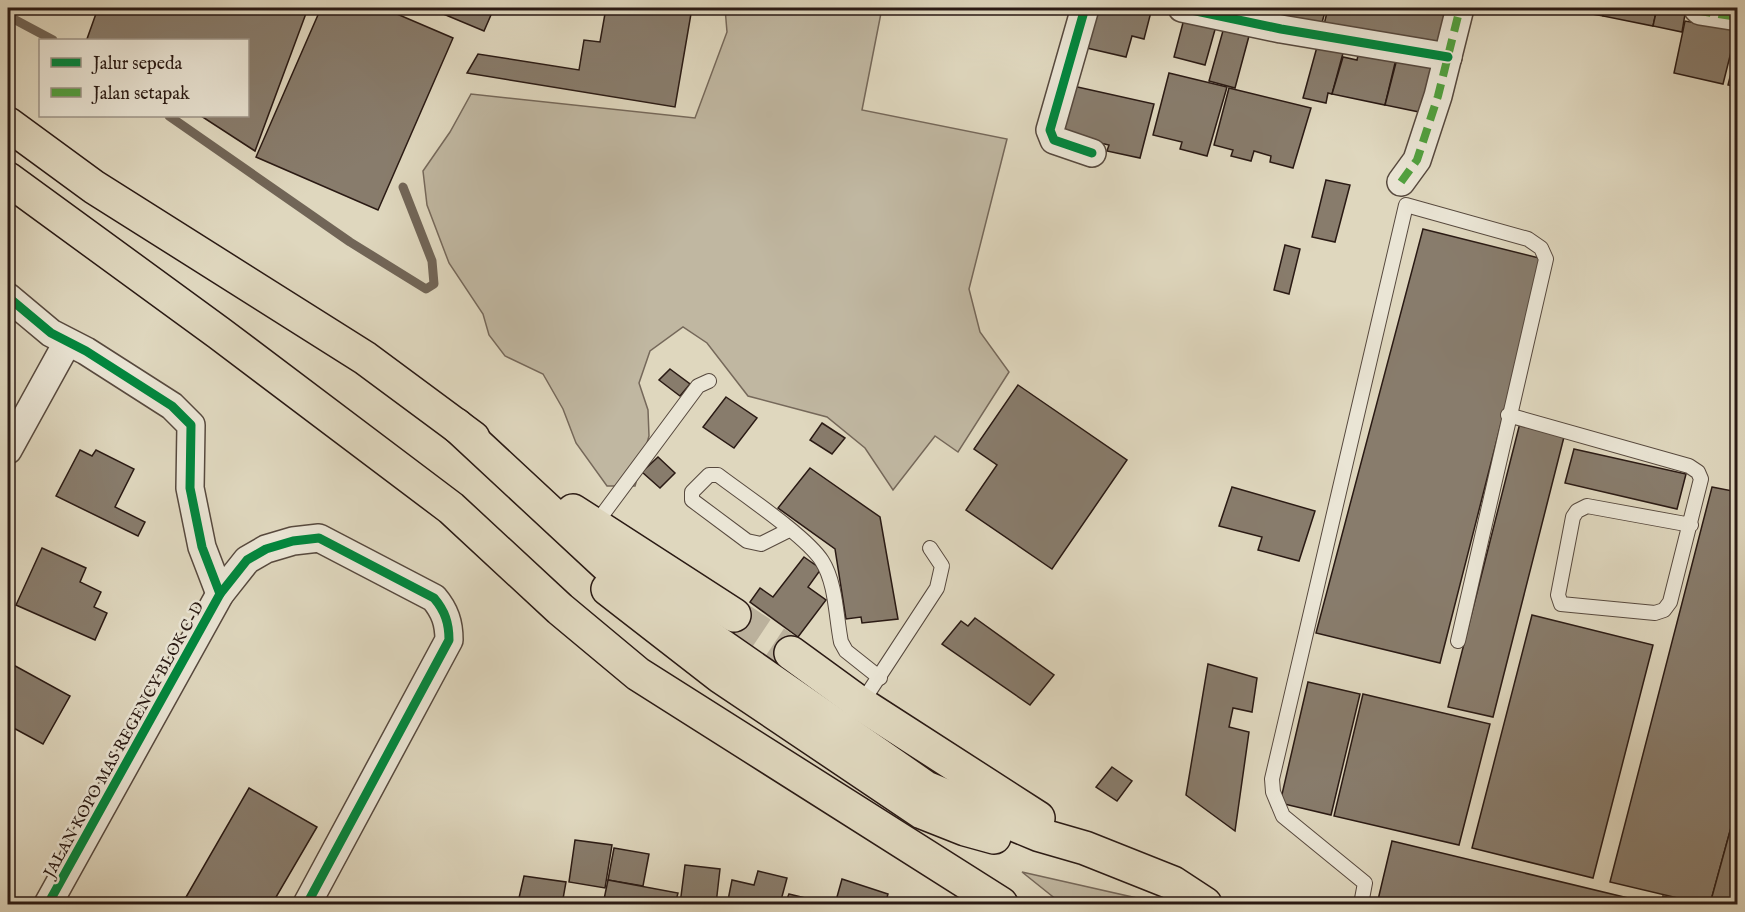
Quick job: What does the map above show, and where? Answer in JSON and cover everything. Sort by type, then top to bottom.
[{"type":"highway","points":[[8,124],[94,187],[365,358],[593,526],[734,615]]},
{"type":"highway","points":[[8,179],[219,333],[451,508],[560,609],[638,674],[1002,904]]},
{"type":"highway","points":[[456,425],[530,515],[595,578],[640,617],[817,743],[922,812],[964,829],[1007,840],[1084,848]]},
{"type":"highway","points":[[791,653],[861,704],[1084,848],[1173,884],[1205,904]]},
{"type":"street","points":[[1085,8],[1050,130],[1054,140],[1092,153]]},
{"type":"street","points":[[1182,8],[1281,29],[1448,57]]},
{"type":"street","points":[[1401,182],[1417,160],[1460,8]]},
{"type":"street","points":[[1697,8],[1737,17]]},
{"type":"street","points":[[8,297],[51,333],[86,351],[172,406],[191,425],[190,488],[202,547],[220,594]]},
{"type":"street","points":[[8,450],[68,343]]},
{"type":"street","name":"JALAN KOPO MAS REGENCY BLOK C-D","points":[[48,904],[220,594],[247,560],[266,549],[293,541],[319,538],[434,598],[443,609],[449,625],[449,640],[307,904]]},
{"type":"lane","points":[[1361,904],[1365,883],[1283,816],[1273,792],[1272,779],[1407,205],[1528,239],[1537,244],[1543,252],[1545,264],[1508,415],[1458,641]]},
{"type":"lane","points":[[593,526],[698,386],[709,381]]},
{"type":"lane","points":[[1508,415],[1695,469],[1701,484],[1691,525],[1670,602],[1664,610],[1656,613],[1568,607],[1558,600],[1573,517],[1577,510],[1587,506],[1691,525]]},
{"type":"lane","points":[[789,530],[761,544],[747,541],[692,500],[692,492],[709,475],[718,475],[789,530],[823,562],[831,584],[841,642],[846,651],[880,678]]},
{"type":"lane","points":[[861,704],[937,588],[942,566],[930,548]]},
{"type":"shaded area","points":[[725,8],[882,8],[862,110],[1007,139],[969,289],[980,332],[1009,372],[958,452],[935,436],[893,490],[865,448],[827,417],[748,396],[707,343],[683,327],[650,351],[639,383],[648,410],[649,436],[635,486],[607,486],[576,443],[563,409],[543,374],[505,356],[489,335],[483,314],[449,263],[427,205],[423,171],[450,132],[471,94],[695,118],[727,32]]},
{"type":"shaded area","points":[[1022,872],[1150,901],[1152,904],[1062,904]]},
{"type":"building","points":[[98,8],[308,8],[255,151],[203,117],[249,117],[249,39],[87,39]]},
{"type":"building","points":[[321,8],[383,8],[453,38],[378,210],[256,157]]},
{"type":"building","points":[[429,8],[494,8],[484,31]]},
{"type":"building","points":[[606,8],[692,8],[675,107],[467,73],[478,54],[579,70],[584,40],[600,42]]},
{"type":"building","points":[[1093,8],[1152,8],[1144,39],[1132,36],[1126,57],[1078,46]]},
{"type":"building","points":[[1255,8],[1326,8],[1320,30],[1253,20]]},
{"type":"building","points":[[1328,8],[1455,8],[1444,54],[1323,29]]},
{"type":"building","points":[[1556,8],[1605,8],[1603,16]]},
{"type":"building","points":[[1605,8],[1657,8],[1653,26],[1603,16]]},
{"type":"building","points":[[1657,8],[1686,8],[1682,32],[1653,26]]},
{"type":"building","points":[[1697,18],[1737,28],[1723,84],[1674,73],[1685,21],[1696,23]]},
{"type":"building","points":[[1184,19],[1216,26],[1205,65],[1174,57]]},
{"type":"building","points":[[1226,20],[1244,25],[1242,35],[1249,36],[1235,88],[1209,81]]},
{"type":"building","points":[[1320,36],[1346,42],[1332,94],[1328,93],[1326,103],[1303,98]]},
{"type":"building","points":[[1738,46],[1738,87],[1728,85]]},
{"type":"building","points":[[1359,51],[1396,59],[1385,105],[1332,94],[1343,57],[1357,60]]},
{"type":"building","points":[[1399,51],[1443,61],[1429,114],[1385,105]]},
{"type":"building","points":[[1169,73],[1227,87],[1207,156],[1180,149],[1182,142],[1153,135]]},
{"type":"building","points":[[1064,84],[1154,104],[1140,158],[1107,151],[1109,145],[1057,133]]},
{"type":"building","points":[[1229,88],[1311,108],[1293,168],[1270,162],[1271,156],[1254,151],[1251,161],[1231,156],[1233,150],[1214,145]]},
{"type":"building","points":[[1326,180],[1350,185],[1335,242],[1312,237]]},
{"type":"building","points":[[1423,229],[1543,259],[1440,663],[1316,633]]},
{"type":"building","points":[[1285,245],[1300,249],[1289,294],[1274,290]]},
{"type":"building","points":[[670,369],[690,384],[680,396],[659,380]]},
{"type":"building","points":[[1018,385],[1127,460],[1052,569],[966,510],[997,465],[974,449]]},
{"type":"building","points":[[726,397],[757,418],[734,448],[703,427]]},
{"type":"building","points":[[822,423],[845,438],[832,454],[810,440]]},
{"type":"building","points":[[1520,423],[1565,433],[1493,717],[1448,707]]},
{"type":"building","points":[[1574,449],[1686,474],[1677,509],[1565,483]]},
{"type":"building","points":[[80,450],[92,456],[96,450],[134,469],[115,507],[145,522],[138,536],[56,496]]},
{"type":"building","points":[[658,457],[675,473],[660,488],[642,472]]},
{"type":"building","points":[[810,468],[880,517],[898,619],[862,623],[861,617],[846,619],[835,549],[778,508]]},
{"type":"building","points":[[1232,487],[1315,511],[1299,561],[1258,550],[1262,537],[1219,526]]},
{"type":"building","points":[[1712,487],[1738,492],[1738,802],[1710,904],[1703,904],[1610,882]]},
{"type":"building","points":[[42,548],[86,568],[80,582],[101,592],[94,607],[107,613],[95,640],[16,605]]},
{"type":"building","points":[[804,557],[821,569],[808,587],[826,600],[798,637],[750,602],[760,588],[773,597]]},
{"type":"building","points":[[1532,615],[1653,645],[1593,878],[1472,848]]},
{"type":"building","points":[[975,618],[1054,675],[1030,705],[942,644],[961,621],[968,626]]},
{"type":"building","points":[[8,662],[70,696],[43,744],[8,725]]},
{"type":"building","points":[[1208,664],[1257,678],[1252,712],[1233,708],[1229,727],[1249,732],[1235,831],[1186,795]]},
{"type":"building","points":[[1308,682],[1360,694],[1331,815],[1280,803]]},
{"type":"building","points":[[1363,694],[1490,724],[1459,845],[1334,816]]},
{"type":"building","points":[[1112,767],[1132,781],[1117,801],[1096,787]]},
{"type":"building","points":[[249,788],[317,827],[272,904],[182,904]]},
{"type":"building","points":[[1738,802],[1738,904],[1710,904]]},
{"type":"building","points":[[575,840],[612,845],[605,888],[569,882]]},
{"type":"building","points":[[1392,841],[1653,904],[1377,904]]},
{"type":"building","points":[[614,848],[649,854],[643,886],[608,880]]},
{"type":"building","points":[[685,865],[720,869],[716,904],[680,904]]},
{"type":"building","points":[[758,871],[787,878],[780,904],[747,904],[728,900],[732,880],[754,885]]},
{"type":"building","points":[[524,876],[566,882],[563,899],[560,898],[559,904],[555,904],[519,898]]},
{"type":"building","points":[[842,879],[888,894],[885,904],[835,904]]},
{"type":"building","points":[[608,880],[678,893],[675,904],[603,904]]},
{"type":"building","points":[[789,894],[830,904],[785,904]]},
{"type":"building","points":[[1663,896],[1697,904],[1661,904]]},
{"type":"building","points":[[562,900],[592,904],[561,904]]},
{"type":"waterway","points":[[8,16],[51,39]]},
{"type":"waterway","points":[[170,117],[350,242],[426,289],[434,284],[432,261],[403,187]]},
{"type":"tunnel","points":[[734,615],[791,653]]},
{"type":"marked path","points":[[1401,182],[1417,160],[1438,96],[1460,8]]},
{"type":"marked path","points":[[1697,8],[1700,11],[1738,17]]},
{"type":"cycle path","points":[[1085,8],[1050,130],[1054,140],[1092,153]]},
{"type":"cycle path","points":[[1182,8],[1281,29],[1448,57]]},
{"type":"cycle path","points":[[8,297],[51,333],[86,351],[172,406],[191,425],[190,488],[202,547],[220,594]]},
{"type":"cycle path","points":[[48,904],[220,594],[247,560],[266,549],[293,541],[319,538],[434,598],[446,618],[449,640],[307,904]]}]
